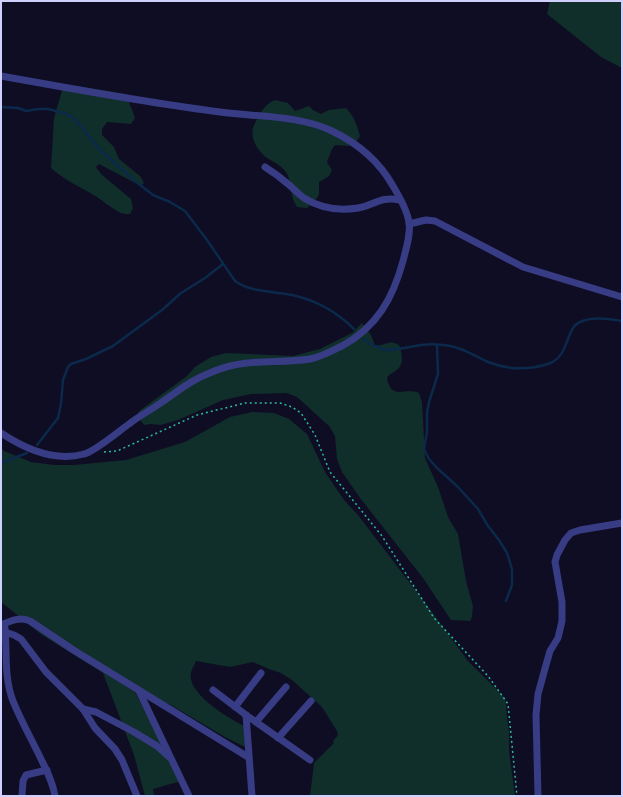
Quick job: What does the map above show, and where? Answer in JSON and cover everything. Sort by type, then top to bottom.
[{"type":"street","points":[[1,76],[222,113],[275,117],[313,124],[331,130],[372,157],[384,172],[393,187],[407,215],[409,224],[406,249],[398,276],[393,291],[383,309],[370,326],[348,342],[327,354],[310,359],[240,363],[195,379],[164,402],[132,421],[87,454],[54,456],[23,446],[1,433]]},
{"type":"street","points":[[265,167],[284,180],[303,197],[319,205],[345,209],[365,206],[386,198],[400,200]]},
{"type":"street","points":[[409,224],[426,220],[435,221],[523,267],[622,297]]},
{"type":"street","points":[[538,796],[536,715],[538,694],[550,651],[558,638],[562,621],[562,602],[555,562],[557,555],[565,540],[571,533],[580,530],[622,524]]},
{"type":"street","points":[[55,796],[47,770],[13,700],[8,680],[6,661],[6,632],[3,624],[21,618],[26,618],[75,651],[248,757]]},
{"type":"street","points":[[6,632],[21,639],[46,672],[83,709],[95,728],[115,749],[122,760],[137,796]]},
{"type":"street","points":[[235,707],[261,673]]},
{"type":"street","points":[[256,722],[286,687]]},
{"type":"street","points":[[139,690],[189,796]]},
{"type":"street","points":[[213,690],[246,716],[310,760]]},
{"type":"street","points":[[278,738],[311,701]]},
{"type":"street","points":[[83,709],[96,712],[134,732],[158,746],[173,760]]},
{"type":"street","points":[[246,716],[252,796]]},
{"type":"street","points":[[22,796],[23,781],[26,775],[47,770]]},
{"type":"path","points":[[102,452],[117,451],[197,415],[245,403],[280,403],[292,407],[301,413],[315,435],[330,472],[382,536],[434,618],[488,676],[508,704],[517,796]]},
{"type":"green space","points":[[550,1],[622,1],[622,68],[601,57],[547,14]]},
{"type":"green space","points":[[64,84],[126,94],[135,118],[131,124],[107,122],[102,129],[102,135],[114,147],[119,159],[140,176],[144,183],[141,186],[99,164],[96,167],[101,174],[131,199],[133,208],[130,214],[117,211],[51,168],[54,118]]},
{"type":"green space","points":[[275,100],[288,103],[295,111],[309,106],[321,114],[329,110],[346,108],[353,117],[359,132],[360,136],[355,144],[348,146],[335,145],[332,149],[327,162],[332,170],[329,176],[319,182],[319,194],[307,208],[297,207],[294,202],[286,172],[265,156],[254,142],[252,133],[258,117],[265,107]]},
{"type":"green space","points":[[362,323],[371,335],[375,345],[393,343],[400,346],[402,360],[400,367],[387,378],[392,389],[399,392],[409,391],[419,393],[422,402],[425,458],[438,487],[448,517],[458,534],[466,581],[473,606],[470,621],[451,620],[423,578],[360,498],[342,472],[337,459],[335,436],[329,426],[297,397],[286,393],[251,394],[223,400],[178,420],[161,425],[144,425],[138,414],[139,411],[187,376],[195,367],[211,357],[226,353],[293,356],[320,349],[352,333]]},
{"type":"green space","points":[[252,412],[274,413],[289,419],[307,434],[325,472],[344,500],[358,515],[468,661],[505,698],[509,731],[509,751],[515,796],[310,796],[314,763],[334,743],[333,741],[338,735],[322,707],[292,680],[281,673],[253,662],[230,667],[196,661],[191,672],[191,680],[195,689],[220,712],[246,727],[245,747],[169,704],[134,690],[181,781],[153,789],[154,796],[145,796],[134,755],[103,673],[42,635],[1,602],[1,447],[4,451],[31,462],[55,465],[74,465],[126,460],[185,442],[230,417]]},
{"type":"waterway","points":[[1,107],[18,108],[26,111],[48,109],[67,114],[72,117],[100,150],[135,181],[153,195],[170,202],[185,211],[235,281],[255,290],[292,295],[317,303],[333,312],[354,329]]},
{"type":"waterway","points":[[37,445],[58,418],[63,380],[68,367],[71,364],[86,359],[113,346],[162,310],[181,293],[205,278],[223,264]]},
{"type":"waterway","points":[[364,339],[377,347],[388,350],[418,345],[436,344],[449,346],[460,349],[496,365],[510,368],[526,368],[548,364],[555,360],[564,349],[575,325],[580,322],[590,319],[622,321]]},
{"type":"waterway","points":[[437,345],[438,374],[429,402],[424,449],[429,459],[437,468],[457,486],[478,509],[507,553],[512,569],[512,585],[506,601]]},
{"type":"waterway","points":[[1,463],[27,453]]}]
